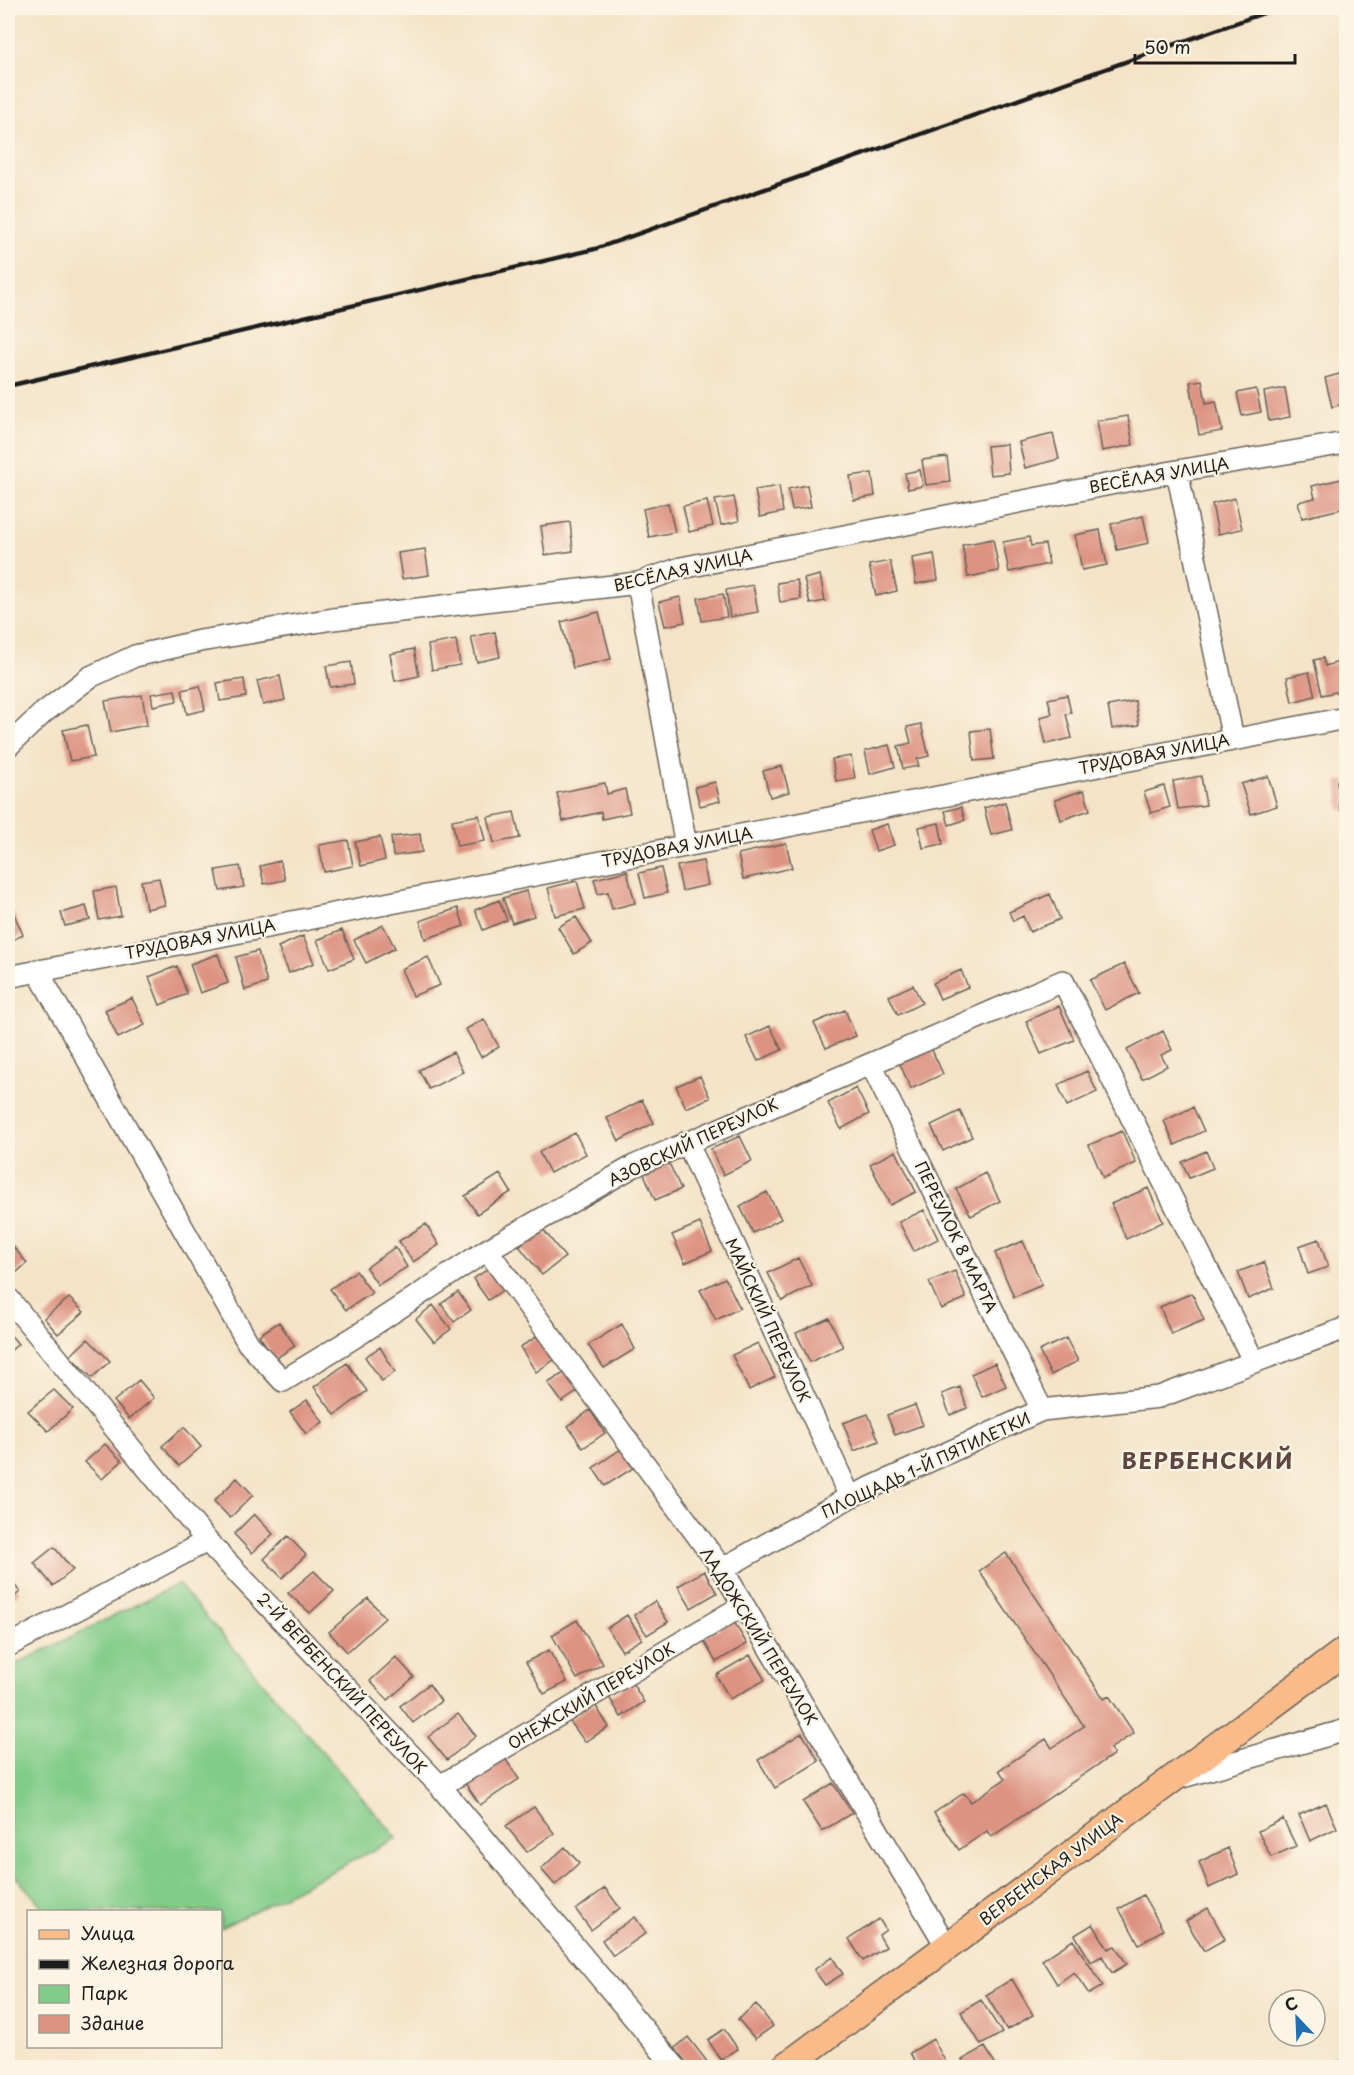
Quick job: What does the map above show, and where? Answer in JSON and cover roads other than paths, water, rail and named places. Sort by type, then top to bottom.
[{"type":"main road","points":[[1170,1781],[1347,1650]]},
{"type":"main road","name":"ВЕРБЕНСКАЯ УЛИЦА","points":[[784,2067],[1170,1781]]},
{"type":"street","name":"ВЕСЁЛАЯ УЛИЦА","points":[[8,746],[43,713],[90,677],[135,656],[200,641],[333,619],[638,583],[692,566],[1177,471],[1347,443]]},
{"type":"street","points":[[1177,471],[1233,739]]},
{"type":"street","points":[[638,583],[686,846]]},
{"type":"street","name":"ТРУДОВАЯ УЛИЦА","points":[[8,977],[1347,718]]},
{"type":"street","name":"АЗОВСКИЙ ПЕРЕУЛОК","points":[[37,970],[248,1343],[283,1381],[358,1335],[487,1250],[634,1166],[1063,981],[1254,1362]]},
{"type":"street","name":"ПЕРЕУЛОК 8 МАРТА","points":[[871,1064],[1042,1410]]},
{"type":"street","name":"МАЙСКИЙ ПЕРЕУЛОК","points":[[687,1142],[850,1497]]},
{"type":"street","name":"ЛАДОЖСКИЙ ПЕРЕУЛОК","points":[[487,1250],[722,1569],[947,1947]]},
{"type":"street","name":"2-Й ВЕРБЕНСКИЙ ПЕРЕУЛОК","points":[[8,1298],[207,1541],[440,1786],[676,2067]]},
{"type":"street","name":"ПЛОЩАДЬ 1-Й ПЯТИЛЕТКИ","points":[[722,1569],[850,1497],[1042,1410],[1159,1397],[1347,1328]]},
{"type":"street","points":[[8,1646],[207,1541]]},
{"type":"street","name":"ОНЕЖСКИЙ ПЕРЕУЛОК","points":[[440,1786],[742,1606]]},
{"type":"street","name":"ВЕРБЕНСКАЯ УЛИЦА","points":[[1170,1781],[1347,1730]]},
{"type":"railway","points":[[8,386],[595,249],[1278,8]]},
{"type":"district","name":"ВЕРБЕНСКИЙ","points":[[1208,1461]]}]
